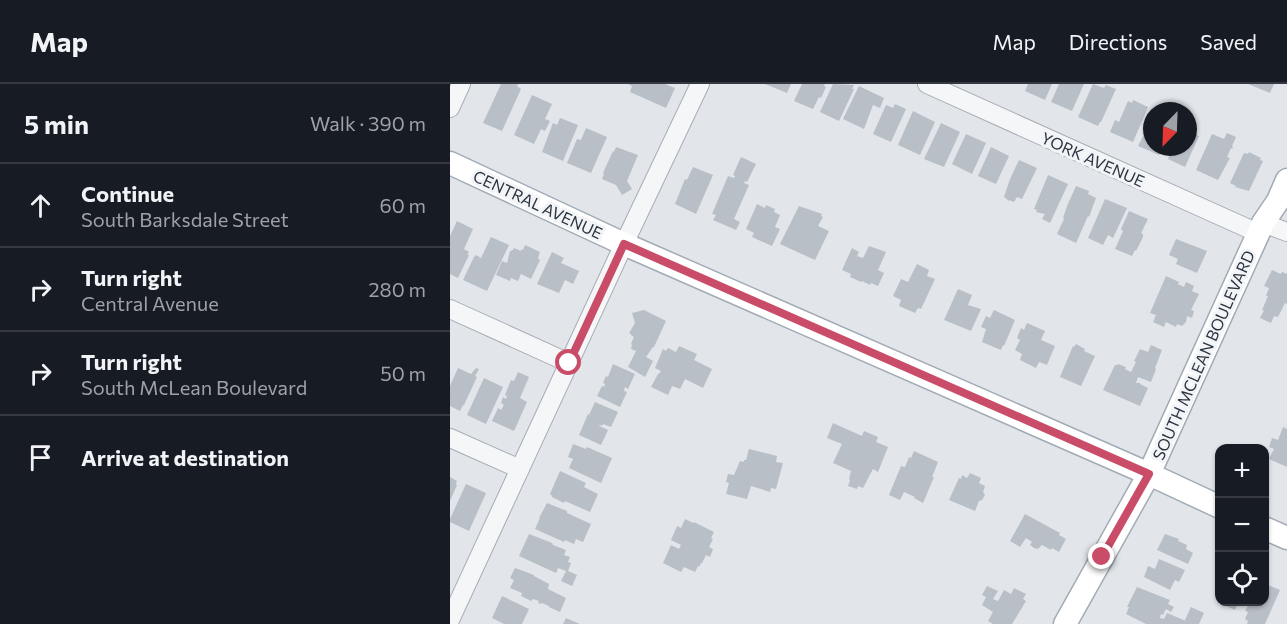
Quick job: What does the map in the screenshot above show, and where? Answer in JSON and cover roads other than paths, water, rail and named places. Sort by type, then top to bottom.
[{"type":"main road","name":"CENTRAL AVENUE","points":[[450,163],[624,244],[1215,505]]},
{"type":"main road","name":"SOUTH MCLEAN BOULEVARD","points":[[1065,624],[1149,474],[1260,228],[1282,202],[1287,180]]},
{"type":"main road","points":[[1269,530],[1287,538]]},
{"type":"street","points":[[450,108],[461,84]]},
{"type":"street","points":[[450,621],[700,84]]},
{"type":"street","name":"YORK AVENUE","points":[[927,84],[1260,228],[1287,232]]},
{"type":"street","points":[[450,309],[569,363]]},
{"type":"street","points":[[450,438],[520,469]]}]
